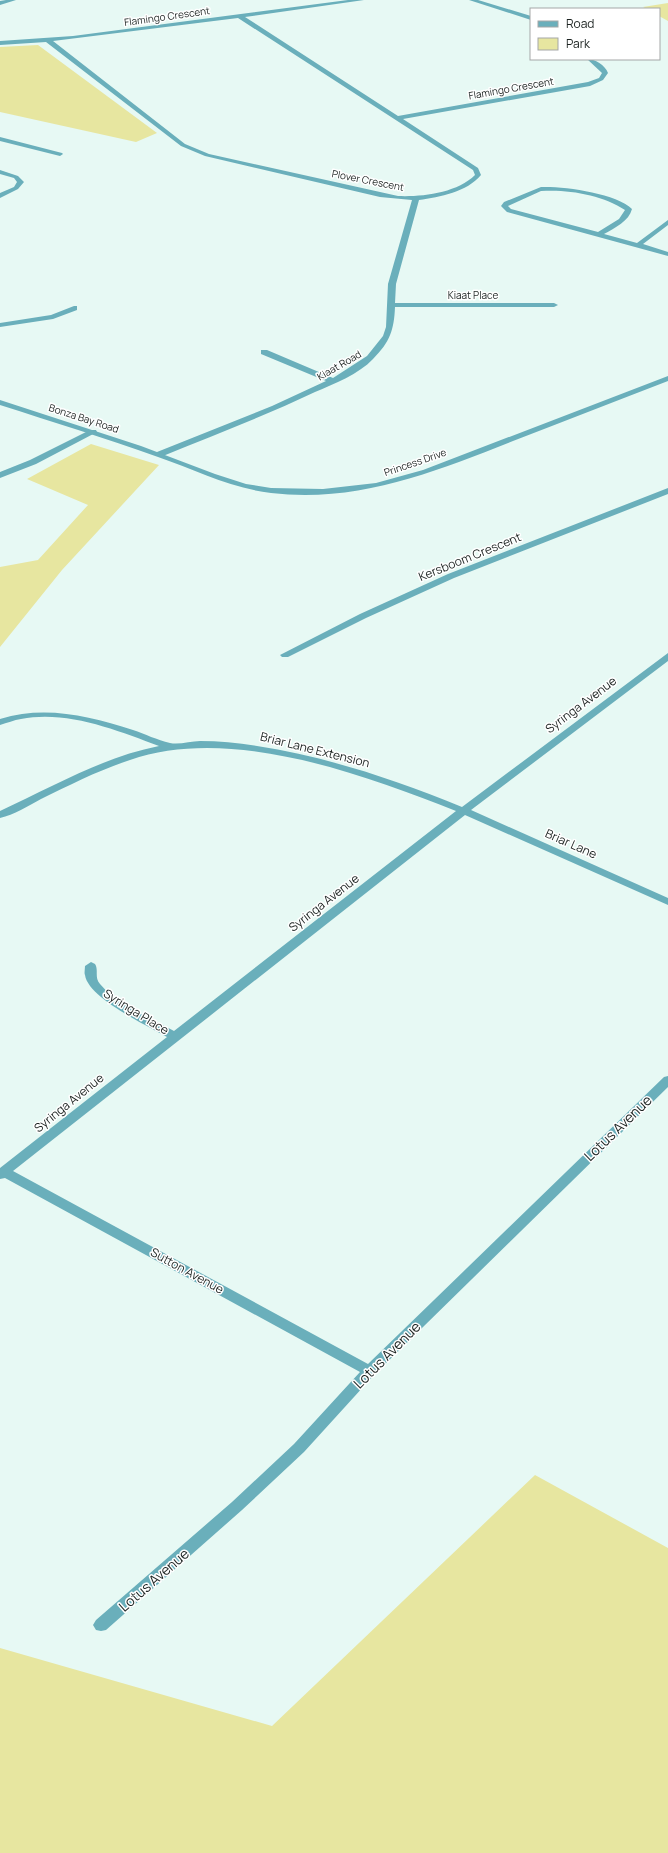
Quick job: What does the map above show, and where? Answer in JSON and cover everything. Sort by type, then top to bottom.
[{"type":"street","points":[[0,3],[13,0]]},
{"type":"street","name":"Flamingo Crescent","points":[[0,43],[50,41],[360,0]]},
{"type":"street","points":[[472,0],[530,18]]},
{"type":"street","name":"Plover Crescent","points":[[50,41],[164,131],[193,150],[226,160],[371,192],[416,198],[469,183],[478,175],[476,169],[239,16]]},
{"type":"street","name":"Flamingo Crescent","points":[[397,118],[590,84],[601,79],[605,73],[604,70],[591,60]]},
{"type":"street","points":[[0,140],[60,154]]},
{"type":"street","points":[[0,172],[16,177],[21,182],[16,188],[0,196]]},
{"type":"street","points":[[598,235],[628,214],[629,209],[615,202],[557,189],[540,190],[506,203],[504,206],[508,211],[668,254]]},
{"type":"street","name":"Kiaat Road","points":[[160,454],[274,408],[333,381],[359,366],[381,346],[390,327],[392,284],[416,198]]},
{"type":"street","points":[[638,246],[668,222]]},
{"type":"street","name":"Kiaat Place","points":[[392,305],[554,305]]},
{"type":"street","points":[[0,324],[53,317],[74,308]]},
{"type":"street","points":[[264,352],[333,381]]},
{"type":"street","name":"Princess Drive","points":[[160,454],[221,479],[250,487],[296,492],[331,492],[367,488],[392,483],[426,472],[668,378]]},
{"type":"street","name":"Bonza Bay Road","points":[[0,402],[160,454]]},
{"type":"street","points":[[0,475],[33,462],[93,432]]},
{"type":"street","name":"Kersboom Crescent","points":[[285,656],[363,616],[451,576],[668,492]]},
{"type":"street","name":"Syringa Avenue","points":[[3,1174],[175,1036],[463,811],[668,656]]},
{"type":"street","points":[[0,722],[22,715],[51,715],[100,724],[170,746]]},
{"type":"street","name":"Briar Lane Extension","points":[[0,815],[99,769],[141,753],[170,746],[194,744],[252,748],[313,760],[384,781],[463,811]]},
{"type":"street","name":"Briar Lane","points":[[463,811],[668,902]]},
{"type":"street","name":"Syringa Place","points":[[91,966],[90,978],[110,999],[175,1036]]},
{"type":"street","name":"Lotus Avenue","points":[[101,1625],[237,1506],[299,1448],[369,1371],[668,1080]]},
{"type":"street","name":"Sutton Avenue","points":[[3,1174],[369,1371]]},
{"type":"green space","points":[[668,3],[668,21],[660,17],[660,8],[643,7]]},
{"type":"green space","points":[[38,45],[157,133],[136,142],[0,112],[0,47]]},
{"type":"green space","points":[[91,444],[159,465],[62,570],[0,647],[0,567],[38,560],[88,505],[27,479]]},
{"type":"green space","points":[[535,1475],[668,1548],[668,1853],[0,1853],[0,1648],[272,1726]]}]
